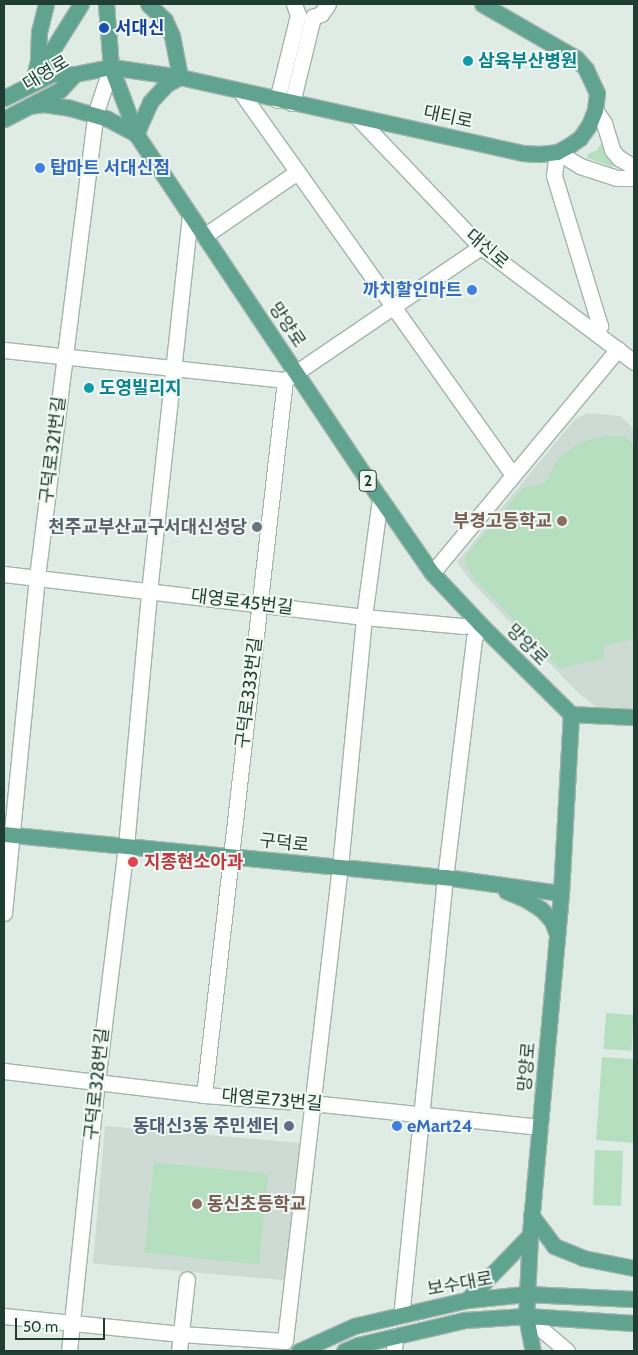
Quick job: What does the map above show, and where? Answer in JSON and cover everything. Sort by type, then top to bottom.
[{"type":"main road","points":[[32,84],[38,61],[39,32],[46,4]]},
{"type":"main road","points":[[32,84],[81,4]]},
{"type":"main road","name":"2","points":[[106,4],[111,67]]},
{"type":"main road","points":[[108,20],[115,4]]},
{"type":"main road","points":[[29,106],[55,105],[95,115],[136,134],[150,102],[167,84],[180,77],[172,36],[165,20],[148,4]]},
{"type":"main road","name":"대티로","points":[[111,67],[180,77],[522,153],[556,152],[580,138],[589,125],[595,110],[597,92],[586,69],[576,58],[482,4]]},
{"type":"main road","name":"대영로","points":[[4,119],[60,90],[75,74],[111,67]]},
{"type":"main road","name":"망양로","points":[[111,67],[136,134],[204,236],[291,377],[380,498],[432,573],[480,624],[571,714],[561,893],[531,1215],[526,1294],[526,1316],[533,1351]]},
{"type":"main road","points":[[5,96],[52,74],[75,74]]},
{"type":"main road","points":[[571,714],[634,717]]},
{"type":"main road","name":"구덕로","points":[[8,835],[445,877],[561,893]]},
{"type":"main road","points":[[484,882],[533,904],[548,916],[557,934]]},
{"type":"main road","points":[[531,1215],[554,1246],[583,1258],[634,1268]]},
{"type":"main road","points":[[466,1300],[530,1235]]},
{"type":"main road","name":"보수대로","points":[[298,1351],[354,1326],[466,1300],[526,1294],[634,1299]]},
{"type":"main road","name":"보수대로","points":[[344,1351],[358,1345],[394,1344],[465,1320],[526,1316],[634,1323]]},
{"type":"street","points":[[277,100],[298,15],[294,4]]},
{"type":"street","points":[[292,103],[312,17],[321,14],[328,4]]},
{"type":"street","name":"구덕로321번길","points":[[4,913],[8,835],[95,115],[111,67]]},
{"type":"street","points":[[240,91],[513,475]]},
{"type":"street","points":[[595,110],[604,122],[612,150],[619,158],[634,168]]},
{"type":"street","name":"대신로","points":[[357,117],[481,247],[634,362]]},
{"type":"street","points":[[597,333],[600,326],[554,176],[556,152],[580,166],[617,178],[634,178]]},
{"type":"street","points":[[204,236],[298,172]]},
{"type":"street","name":"구덕로328번길","points":[[70,1351],[97,1082],[126,846],[149,592],[190,215]]},
{"type":"street","points":[[4,350],[174,368],[291,377],[481,247]]},
{"type":"street","points":[[432,573],[618,349]]},
{"type":"street","name":"구덕로333번길","points":[[204,1095],[260,604],[291,377]]},
{"type":"street","points":[[4,1316],[288,1346],[312,1103],[340,867],[364,617],[380,498]]},
{"type":"street","name":"대영로45번길","points":[[4,574],[364,617],[462,626],[480,624]]},
{"type":"street","points":[[401,1315],[445,877],[474,639],[480,624]]},
{"type":"street","name":"대영로73번길","points":[[4,1071],[204,1095],[312,1103],[540,1127]]},
{"type":"street","points":[[179,1351],[187,1279]]},
{"type":"street","points":[[526,1316],[567,1351]]},
{"type":"shaded area","name":"부경고등학교","points":[[588,413],[620,416],[634,429],[634,709],[596,707],[575,690],[469,579],[457,562],[575,419]]},
{"type":"shaded area","name":"동신초등학교","points":[[105,1126],[306,1144],[294,1281],[93,1263]]},
{"type":"green space","points":[[604,139],[616,162],[613,167],[587,158],[588,154],[597,150]]},
{"type":"green space","name":"부경고등학교","points":[[605,436],[625,436],[634,445],[634,639],[603,646],[604,659],[559,668],[472,576],[464,558],[523,488],[545,483],[559,457],[581,442]]},
{"type":"green space","points":[[606,1013],[634,1015],[631,1051],[603,1049]]},
{"type":"green space","points":[[602,1057],[634,1059],[634,1143],[596,1140]]},
{"type":"green space","points":[[595,1150],[623,1151],[621,1206],[593,1205]]},
{"type":"green space","points":[[154,1162],[268,1174],[259,1265],[144,1253]]},
{"type":"place","name":"서대신","points":[[104,28]]},
{"type":"place","name":"삼육부산병원","points":[[468,61]]},
{"type":"place","name":"탑마트 서대신점","points":[[40,168]]},
{"type":"place","name":"까치할인마트","points":[[472,290]]},
{"type":"place","name":"도영빌리지","points":[[89,388]]},
{"type":"place","name":"부경고등학교","points":[[562,521]]},
{"type":"place","name":"천주교부산교구서대신성당","points":[[257,527]]},
{"type":"place","name":"지종현소아과","points":[[133,862]]},
{"type":"place","name":"동대신3동 주민센터","points":[[289,1126]]},
{"type":"place","name":"eMart24","points":[[397,1126]]},
{"type":"place","name":"동신초등학교","points":[[197,1204]]}]
